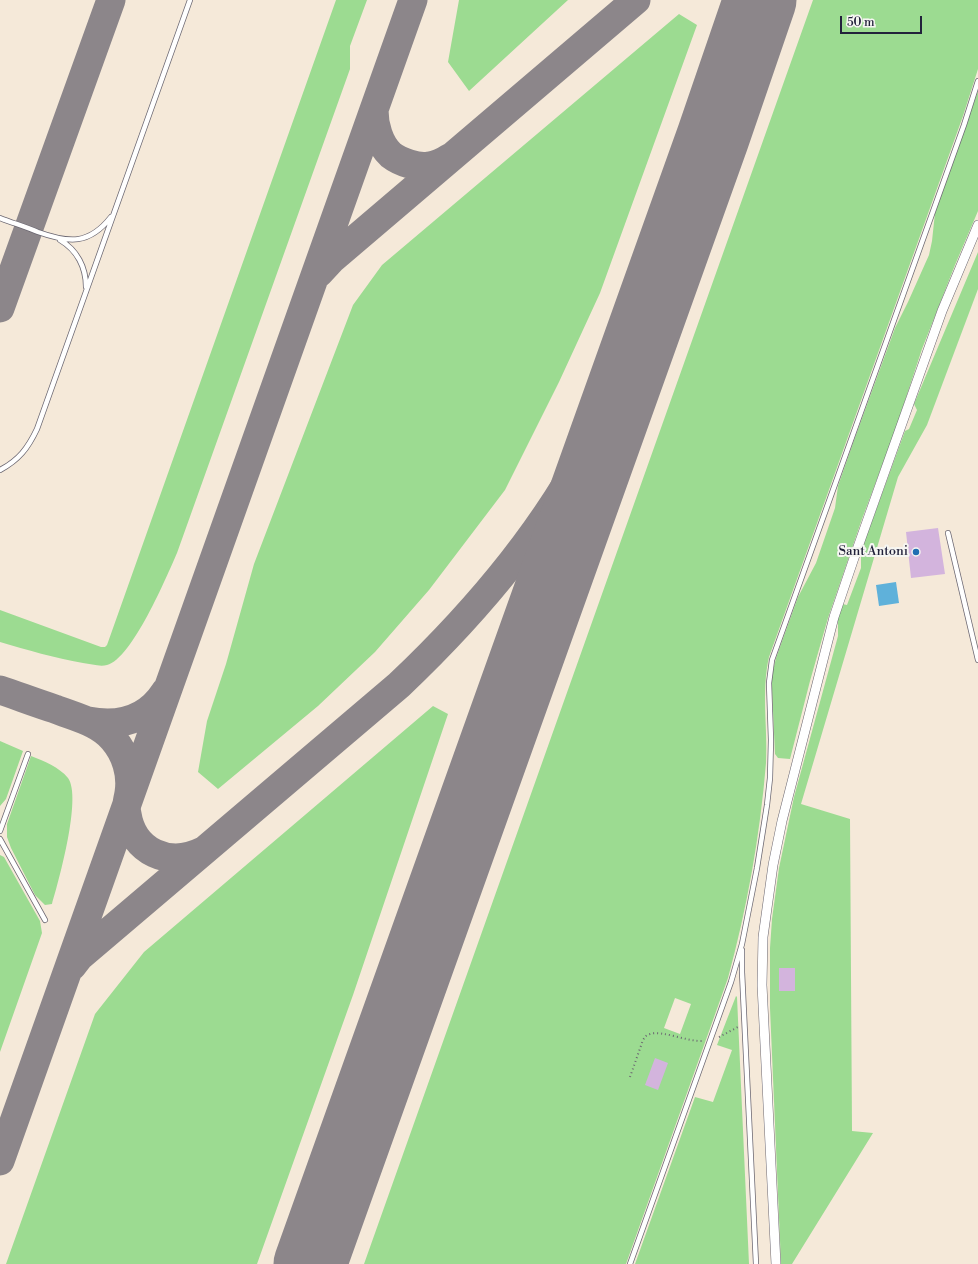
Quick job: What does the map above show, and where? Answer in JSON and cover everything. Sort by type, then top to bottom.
[{"type":"street","points":[[776,1264],[762,985],[763,937],[773,865],[782,821],[834,617],[942,311],[978,225]]},
{"type":"lane","points":[[0,470],[23,454],[37,429],[190,0]]},
{"type":"lane","points":[[630,1264],[710,1040],[742,944],[757,868],[770,778],[771,740],[768,682],[772,660],[964,125],[978,81]]},
{"type":"lane","points":[[0,218],[57,238],[70,240],[89,236],[103,227],[114,213]]},
{"type":"lane","points":[[57,238],[69,246],[80,260],[86,280],[86,292]]},
{"type":"lane","points":[[948,533],[978,660]]},
{"type":"lane","points":[[0,830],[28,754]]},
{"type":"lane","points":[[0,839],[45,920]]},
{"type":"lane","points":[[742,944],[744,1024],[756,1264]]},
{"type":"path","points":[[630,1077],[643,1040],[651,1033],[695,1041],[710,1040],[744,1024]]},
{"type":"green space","points":[[336,0],[367,0],[350,46],[350,69],[177,553],[148,615],[127,648],[117,659],[104,666],[62,659],[0,642],[0,610],[101,647],[105,647],[107,645]]},
{"type":"green space","points":[[459,0],[568,0],[469,91],[448,62]]},
{"type":"green space","points":[[813,0],[978,0],[978,69],[963,116],[769,657],[765,683],[766,763],[752,872],[741,925],[728,978],[626,1264],[364,1264]],"holes":[[[675,998],[691,1004],[680,1034],[664,1028]]]},
{"type":"green space","points":[[679,14],[697,25],[600,293],[559,382],[505,490],[429,590],[375,652],[318,706],[218,789],[198,772],[207,721],[226,664],[254,564],[353,305],[382,265]]},
{"type":"green space","points":[[978,91],[978,211],[922,349],[895,431],[862,519],[828,618],[790,759],[778,758],[775,754],[772,689],[772,675],[776,658],[798,597],[816,563],[835,508],[838,486],[895,328],[929,255],[935,213]]},
{"type":"green space","points":[[978,252],[978,289],[927,425],[898,477],[801,804],[850,819],[852,1131],[873,1133],[792,1264],[781,1264],[770,1008],[770,948],[772,919],[779,868],[794,797],[838,636],[838,619],[842,604],[847,605],[861,568],[861,551],[905,431],[909,429],[917,410],[914,404]]},
{"type":"green space","points":[[433,706],[448,714],[353,995],[257,1264],[6,1264],[95,1014],[144,952]]},
{"type":"green space","points":[[0,741],[23,751],[6,799],[0,806]]},
{"type":"green space","points":[[31,756],[46,762],[64,774],[68,778],[72,788],[71,820],[64,859],[52,904],[45,905],[35,895],[7,837],[7,824]]},
{"type":"green space","points":[[0,855],[4,857],[40,921],[42,933],[0,1052]]},
{"type":"green space","points":[[736,996],[749,1264],[635,1264],[695,1097],[713,1102],[732,1050],[717,1045]]},
{"type":"water","points":[[896,582],[899,603],[879,606],[876,585]]},
{"type":"building","name":"Sant Antoni","points":[[938,528],[945,574],[911,578],[906,532]]},
{"type":"building","points":[[779,968],[795,968],[795,991],[779,991]]},
{"type":"building","points":[[655,1058],[668,1063],[658,1090],[645,1085]]},
{"type":"taxiway","points":[[0,308],[111,0]]},
{"type":"taxiway","points":[[0,1161],[413,0]]},
{"type":"taxiway","points":[[319,273],[332,259],[636,0]]},
{"type":"taxiway","points":[[713,137],[748,0]]},
{"type":"taxiway","points":[[374,110],[376,128],[380,140],[387,151],[395,158],[409,164],[420,166],[432,166],[449,158]]},
{"type":"taxiway","points":[[72,966],[79,957],[399,685],[455,629],[481,600],[531,538],[574,472],[609,406],[650,308],[699,177]]},
{"type":"taxiway","points":[[0,690],[55,709],[101,728],[118,745],[127,764],[130,786],[126,809],[131,827],[137,838],[145,847],[154,853],[166,857],[178,858],[190,856],[203,851]]},
{"type":"taxiway","points":[[88,721],[111,723],[131,719],[150,709],[158,702],[165,692]]},
{"type":"runway","points":[[310,1264],[713,137],[760,0]]},
{"type":"place","name":"Sant Antoni","points":[[916,552]]}]
